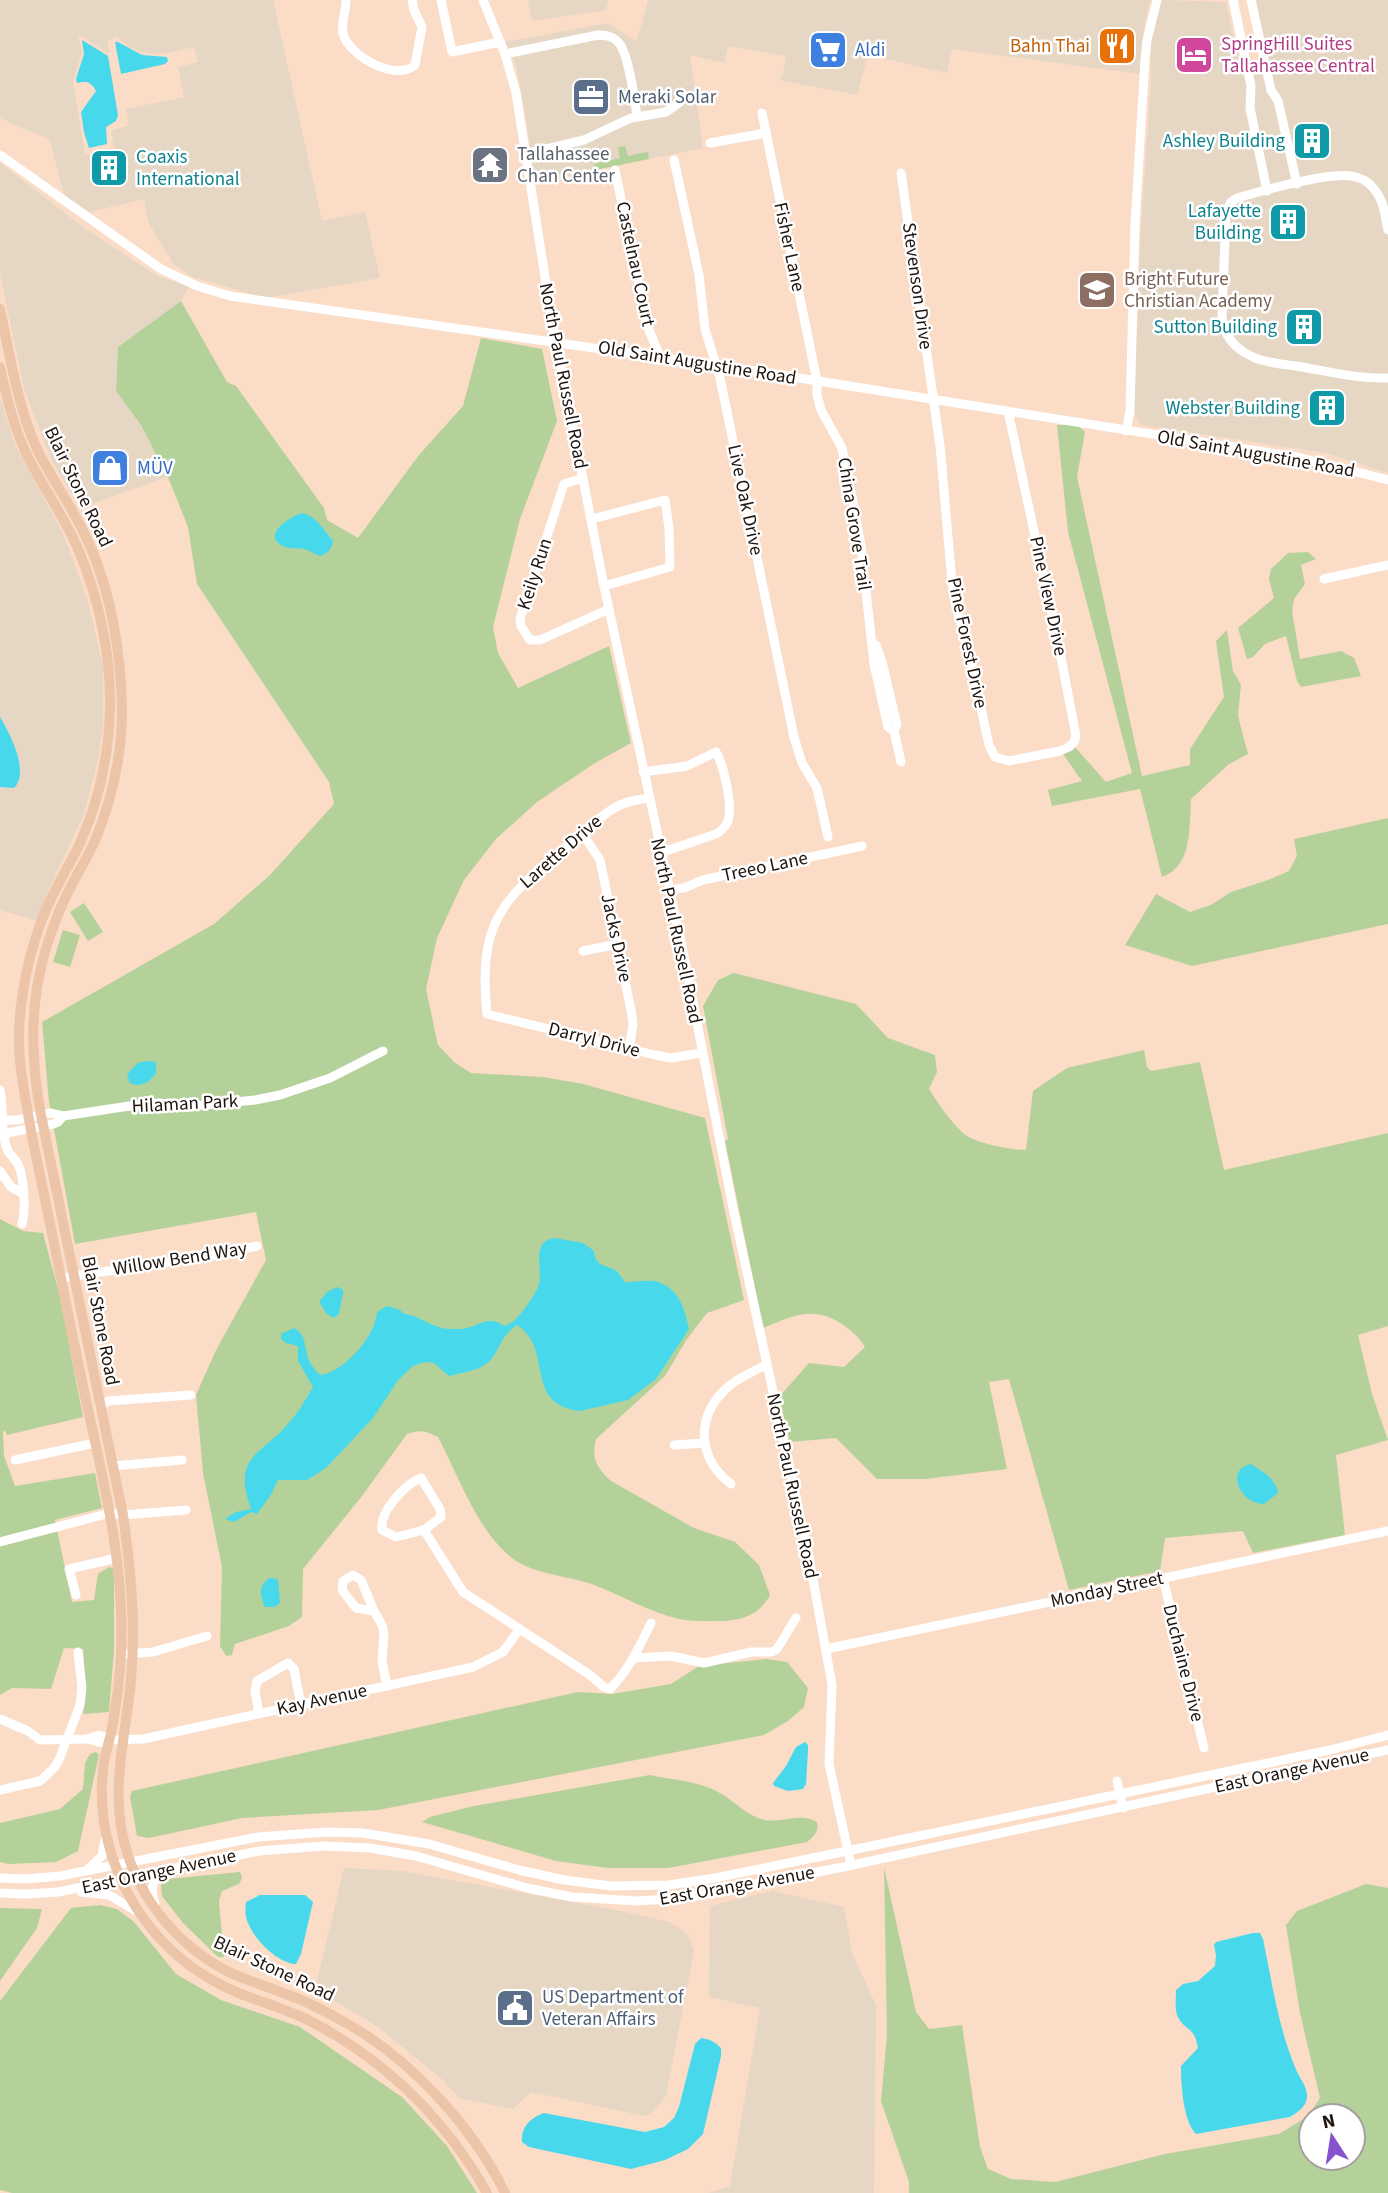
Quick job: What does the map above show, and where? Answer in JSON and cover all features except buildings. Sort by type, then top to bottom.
[{"type":"main road","name":"Blair Stone Road","points":[[0,309],[2,331],[31,450],[84,533],[112,620],[121,683],[122,719],[112,789],[95,841],[57,916],[48,942],[36,989],[32,1038],[34,1077],[95,1443],[117,1558],[121,1653],[116,1702],[102,1777],[105,1827],[121,1880],[141,1915],[171,1950],[207,1977],[229,1989],[307,2020],[372,2060],[408,2090],[440,2123],[487,2193]]},
{"type":"main road","name":"Blair Stone Road","points":[[0,367],[9,405],[69,529],[89,580],[102,631],[109,684],[109,728],[100,785],[81,842],[45,912],[27,972],[19,1032],[30,1123],[97,1394],[104,1404],[131,1577],[133,1654],[118,1770],[121,1830],[136,1877],[158,1912],[180,1937],[197,1952],[237,1976],[314,2006],[350,2026],[409,2069],[443,2103],[472,2140],[505,2193]]},
{"type":"main road","points":[[89,580],[100,576]]},
{"type":"main road","points":[[109,684],[121,683]]},
{"type":"main road","points":[[100,785],[112,789]]},
{"type":"main road","points":[[45,912],[57,916]]},
{"type":"main road","points":[[372,2060],[381,2047]]},
{"type":"street","points":[[346,0],[343,34],[348,47],[371,63],[399,70],[415,65],[422,27],[412,0]]},
{"type":"street","points":[[441,0],[452,52],[500,42]]},
{"type":"street","name":"North Paul Russell Road","points":[[483,0],[505,54],[516,93],[556,343],[604,586],[684,956],[701,1053],[827,1649],[832,1685],[829,1764],[850,1865]]},
{"type":"street","points":[[1126,431],[1130,411],[1135,237],[1145,61],[1157,0]]},
{"type":"street","points":[[1233,0],[1251,86],[1250,108],[1266,191]]},
{"type":"street","points":[[1251,0],[1271,90],[1278,101],[1297,184]]},
{"type":"street","points":[[505,54],[598,35],[610,36],[619,43],[624,54],[637,116]]},
{"type":"street","points":[[525,154],[584,140],[637,116],[666,112],[680,102]]},
{"type":"street","name":"Fisher Lane","points":[[762,113],[817,381]]},
{"type":"street","points":[[710,143],[766,133]]},
{"type":"street","name":"Old Saint Augustine Road","points":[[0,155],[161,269],[211,291],[254,300],[817,381],[1297,457],[1388,480]]},
{"type":"street","name":"Live Oak Drive","points":[[674,160],[699,275],[705,330],[720,378],[794,737],[802,763],[817,788],[828,836]]},
{"type":"street","name":"Castelnau Court","points":[[615,170],[647,326],[660,358]]},
{"type":"street","name":"Stevenson Drive","points":[[901,173],[933,400]]},
{"type":"street","points":[[1388,230],[1382,202],[1374,188],[1359,177],[1342,175],[1237,198],[1228,208],[1224,228],[1222,316],[1225,332],[1238,347],[1261,360],[1362,377],[1388,378]]},
{"type":"street","name":"China Grove Trail","points":[[817,381],[821,410],[842,448],[861,546],[874,664],[888,727],[894,731],[901,762]]},
{"type":"street","name":"Pine Forest Drive","points":[[933,400],[940,445],[954,600],[970,653],[989,745],[995,757],[1005,761],[1037,755]]},
{"type":"street","name":"Pine View Drive","points":[[1008,411],[1076,730],[1074,742],[1069,747],[1037,755]]},
{"type":"street","name":"Keily Run","points":[[583,478],[565,484],[520,620],[530,640],[540,640],[609,609]]},
{"type":"street","points":[[592,519],[665,500],[670,567],[604,586]]},
{"type":"street","points":[[1324,579],[1388,565]]},
{"type":"street","points":[[643,772],[687,766],[716,752],[724,777],[729,809],[728,820],[723,829],[716,834],[660,853]]},
{"type":"street","name":"Larette Drive","points":[[487,1014],[485,958],[492,931],[499,914],[522,883],[616,807],[649,798]]},
{"type":"street","name":"Jacks Drive","points":[[582,833],[600,860],[633,1025],[629,1048]]},
{"type":"street","name":"Treeo Lane","points":[[669,890],[703,880],[862,846]]},
{"type":"street","points":[[583,951],[618,944]]},
{"type":"street","name":"Darryl Drive","points":[[487,1014],[671,1058],[701,1053]]},
{"type":"street","name":"Hilaman Park","points":[[30,1123],[42,1121],[50,1113],[63,1116],[159,1103],[194,1106],[280,1095],[330,1078],[383,1051]]},
{"type":"street","points":[[0,1090],[2,1134],[23,1179],[22,1193],[26,1213],[22,1224]]},
{"type":"street","points":[[1,1120],[30,1123]]},
{"type":"street","points":[[2,1134],[30,1123]]},
{"type":"street","points":[[0,1171],[11,1187],[22,1193]]},
{"type":"street","name":"Willow Bend Way","points":[[67,1277],[222,1254],[257,1246]]},
{"type":"street","points":[[731,1485],[714,1468],[705,1443],[708,1418],[723,1392],[739,1379],[766,1365]]},
{"type":"street","points":[[104,1404],[191,1395]]},
{"type":"street","points":[[15,1460],[95,1443]]},
{"type":"street","points":[[674,1445],[705,1443]]},
{"type":"street","points":[[113,1466],[182,1460]]},
{"type":"street","points":[[421,1478],[442,1517],[424,1530],[396,1537],[382,1530],[381,1525],[401,1491],[421,1478]]},
{"type":"street","points":[[0,1542],[110,1513],[123,1515],[186,1510]]},
{"type":"street","points":[[424,1530],[463,1592],[590,1675],[604,1687],[610,1689],[634,1658],[651,1623]]},
{"type":"street","name":"Monday Street","points":[[827,1649],[1388,1531]]},
{"type":"street","points":[[76,1595],[69,1569],[117,1558]]},
{"type":"street","name":"Duchaine Drive","points":[[1163,1578],[1204,1748]]},
{"type":"street","points":[[374,1611],[380,1619],[384,1633],[382,1661],[387,1686]]},
{"type":"street","points":[[634,1658],[671,1656],[704,1663],[751,1652],[772,1652],[777,1649],[796,1618]]},
{"type":"street","name":"Kay Avenue","points":[[0,1719],[28,1731],[40,1740],[86,1739],[103,1743],[109,1740],[143,1739],[484,1663],[503,1652],[519,1630]]},
{"type":"street","points":[[121,1653],[153,1652],[207,1636]]},
{"type":"street","points":[[0,1790],[40,1781],[54,1768],[68,1741],[80,1705],[82,1688],[78,1652]]},
{"type":"street","points":[[259,1714],[255,1690],[257,1681],[288,1663],[294,1669],[301,1705]]},
{"type":"street","name":"East Orange Avenue","points":[[0,1878],[37,1879],[83,1872],[258,1837],[304,1832],[350,1832],[429,1844],[537,1875],[564,1880],[611,1886],[669,1885],[847,1852],[1330,1750],[1388,1735]]},
{"type":"street","name":"East Orange Avenue","points":[[0,1893],[58,1892],[282,1848],[348,1846],[416,1856],[534,1889],[593,1899],[660,1900],[727,1891],[1388,1750]]},
{"type":"street","points":[[1117,1781],[1123,1808]]},
{"type":"street","points":[[83,1872],[102,1856],[105,1827]]},
{"type":"street","points":[[158,1912],[151,1888],[156,1878],[170,1870]]},
{"type":"street","points":[[534,1889],[537,1875]]},
{"type":"street","points":[[58,1892],[96,1892],[109,1895],[141,1915]]},
{"type":"shaded area","points":[[0,0],[273,0],[322,221],[365,212],[380,278],[265,298],[190,276],[173,263],[148,222],[144,199],[85,213],[65,199],[50,140],[0,118]],"holes":[[[78,36],[110,55],[107,41],[117,37],[130,47],[153,54],[194,47],[198,62],[178,67],[184,97],[126,109],[129,125],[111,131],[114,149],[85,155],[73,81],[82,52]]]},
{"type":"shaded area","points":[[528,0],[608,0],[606,10],[532,21]]},
{"type":"shaded area","points":[[648,0],[1150,0],[1144,26],[1140,74],[952,49],[947,73],[868,55],[857,95],[779,80],[783,74],[786,56],[728,46],[724,63],[690,55],[703,148],[534,182],[516,65],[505,42],[608,23],[637,42]]},
{"type":"shaded area","points":[[1160,0],[1226,2],[1241,71],[1269,65],[1256,0],[1388,0],[1388,473],[1326,453],[1141,425],[1134,412],[1151,38]]},
{"type":"shaded area","points":[[0,163],[87,230],[156,275],[189,287],[181,301],[118,347],[116,391],[141,425],[167,477],[80,508],[51,459],[24,388],[0,274]]},
{"type":"shaded area","points":[[0,398],[15,445],[69,549],[89,605],[103,666],[103,724],[98,760],[84,814],[47,893],[38,921],[0,910]]},
{"type":"shaded area","name":"US Department of Veteran Affairs","points":[[344,1868],[402,1871],[670,1922],[688,1935],[694,1951],[666,2096],[654,2111],[645,2116],[531,2092],[513,2109],[459,2098],[444,2081],[378,2027],[315,1989]]},
{"type":"shaded area","points":[[772,1891],[844,1907],[852,1953],[876,2005],[874,2193],[708,2193],[730,2186],[760,2008],[709,1997],[710,1906]]},
{"type":"green space","points":[[625,146],[628,156],[648,152],[649,159],[595,170],[594,164],[620,158],[618,147]]},
{"type":"green space","points":[[181,301],[227,382],[236,386],[324,508],[327,520],[358,538],[419,455],[463,406],[481,338],[542,349],[557,421],[520,519],[493,627],[498,653],[518,688],[609,646],[631,743],[595,763],[537,802],[496,839],[464,880],[437,938],[426,989],[438,1045],[454,1062],[471,1073],[543,1077],[583,1084],[705,1118],[744,1300],[707,1313],[687,1339],[665,1376],[596,1439],[594,1452],[599,1467],[611,1481],[694,1528],[735,1542],[759,1565],[770,1595],[761,1607],[750,1615],[721,1621],[679,1619],[583,1581],[525,1566],[505,1552],[485,1527],[467,1498],[438,1437],[419,1431],[407,1434],[362,1496],[303,1569],[302,1617],[289,1626],[235,1644],[232,1655],[226,1656],[220,1646],[222,1567],[203,1473],[196,1395],[216,1350],[266,1260],[256,1212],[75,1244],[49,1102],[42,1022],[214,924],[269,876],[334,804],[329,782],[197,584],[188,527],[170,482],[141,425],[116,391],[118,347]]},
{"type":"green space","points":[[1057,425],[1077,425],[1085,432],[1077,477],[1142,776],[1190,765],[1190,749],[1224,697],[1216,641],[1227,630],[1233,671],[1241,685],[1238,716],[1248,754],[1229,764],[1191,799],[1189,833],[1184,855],[1172,872],[1162,877],[1140,789],[1052,806],[1048,790],[1082,781],[1063,754],[1074,746],[1106,782],[1132,773],[1068,532]]},
{"type":"green space","points":[[1308,552],[1316,559],[1301,565],[1305,584],[1294,599],[1292,611],[1300,659],[1341,651],[1354,658],[1361,676],[1301,687],[1297,681],[1286,636],[1265,644],[1253,657],[1247,659],[1238,628],[1274,598],[1269,579],[1271,569],[1288,553]]},
{"type":"green space","points":[[1388,818],[1388,924],[1192,966],[1125,945],[1156,894],[1190,912],[1211,905],[1231,892],[1289,871],[1297,856],[1294,839]]},
{"type":"green space","points":[[84,903],[103,932],[88,941],[70,912]]},
{"type":"green space","points":[[63,930],[80,935],[70,967],[53,962]]},
{"type":"green space","points":[[734,973],[856,1004],[888,1038],[935,1055],[937,1072],[929,1089],[962,1132],[988,1144],[1026,1150],[1033,1091],[1067,1068],[1144,1050],[1147,1067],[1151,1071],[1200,1062],[1224,1170],[1388,1133],[1388,1326],[1358,1335],[1372,1394],[1388,1440],[1336,1455],[1345,1535],[1253,1553],[1243,1531],[1165,1538],[1160,1571],[1069,1590],[1009,1379],[989,1382],[1007,1469],[925,1479],[877,1479],[836,1438],[790,1442],[779,1397],[809,1363],[844,1367],[865,1347],[846,1327],[821,1315],[802,1314],[763,1328],[725,1141],[728,1139],[703,1006],[718,980]]},
{"type":"green space","points":[[0,1219],[23,1231],[43,1233],[60,1297],[83,1417],[7,1435],[5,1430],[4,1456],[15,1486],[95,1473],[102,1508],[55,1520],[72,1602],[94,1600],[98,1574],[109,1567],[114,1569],[114,1650],[109,1712],[83,1714],[86,1690],[83,1649],[64,1648],[51,1689],[12,1688],[0,1695]]},
{"type":"green space","points":[[766,1659],[787,1662],[808,1688],[804,1707],[788,1721],[764,1735],[378,1810],[242,1818],[149,1838],[137,1836],[130,1797],[132,1791],[578,1692],[612,1694],[671,1684],[699,1666]]},
{"type":"green space","points":[[96,1752],[99,1755],[78,1851],[56,1862],[0,1862],[0,1823],[60,1809],[83,1789],[85,1763],[90,1754]]},
{"type":"green space","points":[[650,1775],[711,1788],[752,1815],[765,1820],[811,1819],[817,1822],[817,1831],[807,1842],[668,1868],[608,1868],[556,1861],[422,1822],[430,1817],[474,1806]]},
{"type":"green space","points":[[884,1867],[916,2012],[929,2029],[962,2025],[980,2147],[988,2169],[1011,2179],[1055,2182],[1165,2154],[1279,2134],[1297,2123],[1297,2172],[1367,2172],[1367,2102],[1317,2102],[1320,2098],[1300,2013],[1286,1925],[1297,1911],[1366,1884],[1388,1888],[1388,2193],[909,2193],[909,2182],[881,2101],[887,2035]]},
{"type":"green space","points":[[240,1872],[242,1878],[239,1884],[222,1891],[219,1901],[224,1957],[218,1957],[183,1923],[162,1896],[161,1884],[168,1879]]},
{"type":"green space","points":[[100,1905],[117,1909],[134,1922],[176,1974],[221,2000],[300,2027],[402,2097],[447,2146],[477,2193],[12,2193],[0,2190],[0,2001],[71,1908]]},
{"type":"green space","points":[[0,1908],[42,1909],[37,1928],[0,1981]]},
{"type":"water","points":[[82,40],[108,56],[118,115],[116,121],[106,127],[107,144],[89,148],[81,112],[96,91],[88,82],[77,83],[84,54]]},
{"type":"water","points":[[115,42],[142,55],[167,57],[168,61],[121,74]]},
{"type":"water","points":[[302,513],[316,520],[333,541],[325,554],[320,556],[277,542],[275,537],[280,526]]},
{"type":"water","points":[[0,717],[19,763],[20,773],[14,788],[0,787]]},
{"type":"water","points":[[156,1062],[156,1073],[145,1083],[130,1083],[127,1074],[138,1063]]},
{"type":"water","points":[[555,1238],[583,1243],[594,1251],[598,1262],[615,1270],[625,1282],[659,1282],[677,1295],[689,1329],[656,1379],[628,1400],[580,1411],[562,1406],[551,1398],[545,1387],[535,1348],[517,1325],[506,1334],[494,1356],[486,1364],[468,1372],[449,1376],[434,1363],[425,1362],[413,1366],[399,1379],[373,1418],[326,1468],[307,1480],[278,1480],[257,1514],[251,1512],[234,1522],[225,1519],[236,1512],[251,1509],[246,1491],[247,1467],[259,1451],[292,1420],[313,1387],[298,1361],[298,1346],[286,1343],[281,1339],[281,1334],[294,1328],[301,1333],[309,1360],[320,1375],[338,1368],[357,1352],[371,1332],[377,1312],[387,1306],[444,1328],[465,1328],[487,1321],[505,1326],[517,1318],[536,1292],[540,1277],[540,1250],[547,1240]]},
{"type":"water","points":[[337,1287],[343,1290],[343,1293],[339,1314],[334,1318],[327,1314],[319,1302],[327,1292]]},
{"type":"water","points":[[1251,1464],[1268,1476],[1277,1488],[1278,1493],[1264,1504],[1248,1498],[1238,1485],[1239,1472]]},
{"type":"water","points":[[269,1578],[278,1580],[280,1603],[275,1607],[265,1607],[261,1595],[263,1585]]},
{"type":"water","points":[[805,1742],[808,1750],[806,1784],[803,1789],[788,1791],[774,1786],[773,1783],[796,1747]]},
{"type":"water","points":[[260,1895],[305,1895],[313,1902],[301,1954],[296,1964],[282,1960],[268,1950],[249,1925],[246,1902]]},
{"type":"water","points":[[1260,1933],[1289,2051],[1307,2093],[1306,2102],[1297,2102],[1297,2112],[1290,2117],[1196,2134],[1186,2112],[1181,2066],[1198,2048],[1192,2033],[1177,2016],[1176,1990],[1183,1984],[1198,1981],[1215,1966],[1216,1942]]},
{"type":"water","points":[[701,2038],[719,2046],[721,2056],[703,2134],[688,2149],[665,2160],[631,2169],[529,2147],[522,2142],[527,2124],[544,2113],[645,2132],[664,2127],[674,2118],[679,2107],[695,2044]]},
{"type":"place","name":"Bahn Thai","points":[[1117,46]]},
{"type":"place","name":"Aldi","points":[[828,50]]},
{"type":"place","name":"SpringHill Suites Tallahassee Central","points":[[1194,55]]},
{"type":"place","name":"Meraki Solar","points":[[591,97]]},
{"type":"place","name":"Ashley Building","points":[[1312,141]]},
{"type":"place","name":"Tallahassee Chan Center","points":[[490,165]]},
{"type":"place","name":"Coaxis International","points":[[109,168]]},
{"type":"place","name":"Lafayette Building","points":[[1288,222]]},
{"type":"place","name":"Bright Future Christian Academy","points":[[1097,290]]},
{"type":"place","name":"Sutton Building","points":[[1304,327]]},
{"type":"place","name":"Webster Building","points":[[1327,408]]},
{"type":"place","name":"MÜV","points":[[110,468]]},
{"type":"place","name":"US Department of Veteran Affairs","points":[[515,2008]]}]
